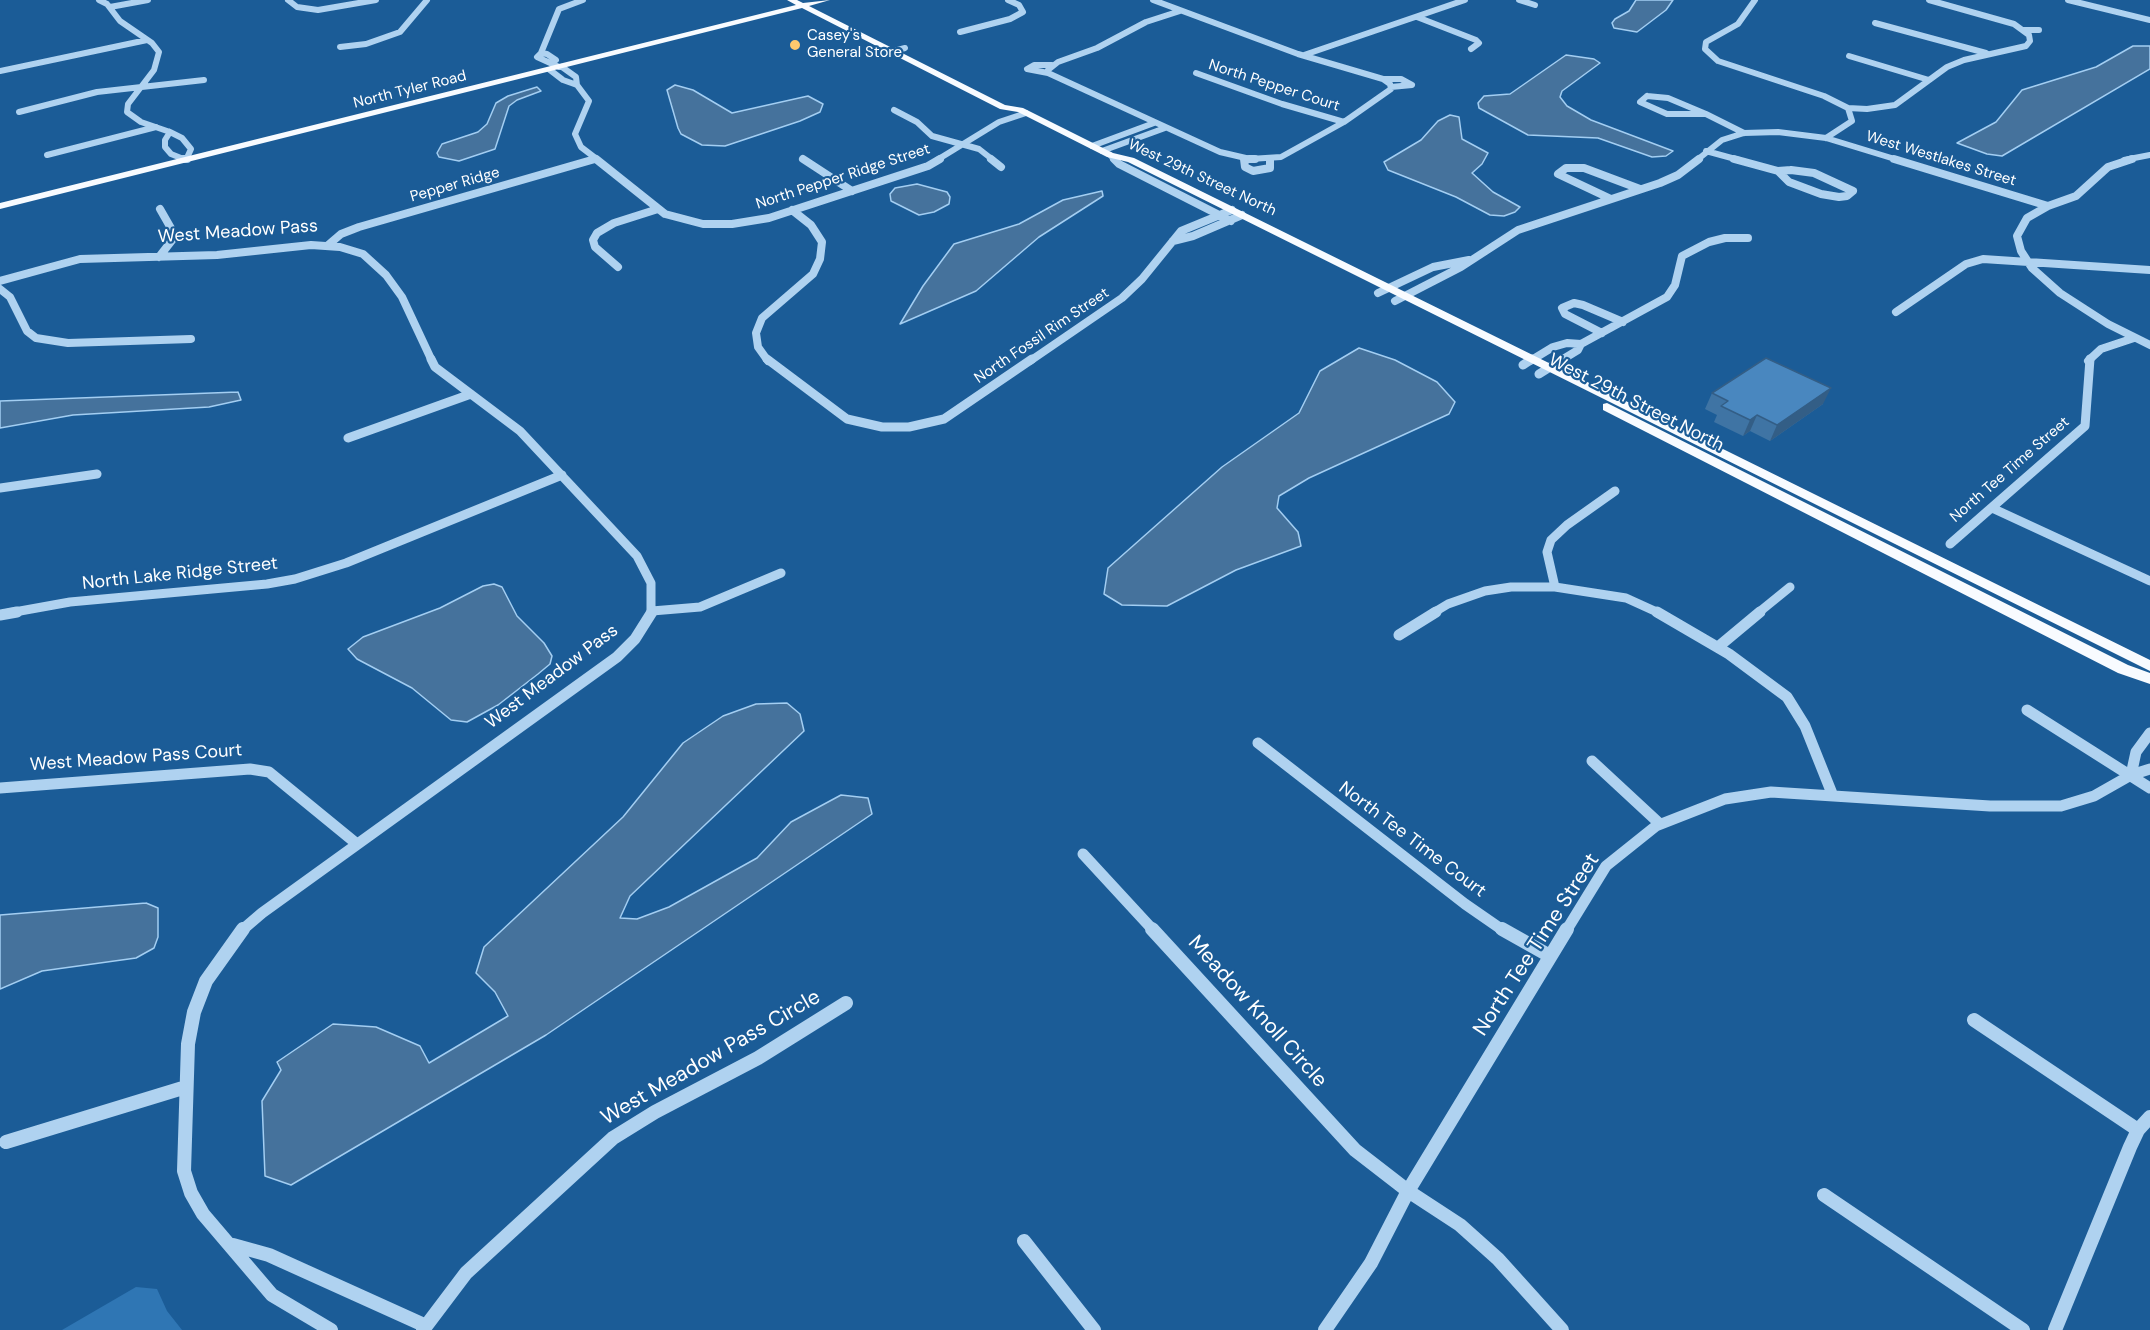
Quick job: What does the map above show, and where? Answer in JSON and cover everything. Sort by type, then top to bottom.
[{"type":"main road","name":"West 29th Street North","points":[[791,0],[808,3],[904,48],[1017,103],[1027,113]]},
{"type":"main road","name":"North Tyler Road","points":[[0,206],[826,0]]},
{"type":"main road","name":"West 29th Street North","points":[[808,3],[894,51],[1003,107],[1027,113],[1106,153],[1131,159],[1231,215],[1528,362],[1800,506],[2113,664],[2150,679]]},
{"type":"main road","name":"West 29th Street North","points":[[1545,371],[1811,497],[2150,666]]},
{"type":"street","points":[[99,0],[110,7],[120,21],[147,40],[159,52],[154,70],[128,104],[127,112],[141,122],[170,132],[182,138],[191,149],[186,160],[171,154],[165,147],[165,140],[170,132]]},
{"type":"street","points":[[110,7],[148,0]]},
{"type":"street","points":[[288,0],[297,7],[318,10],[376,0]]},
{"type":"street","points":[[340,47],[374,42],[400,32],[427,0]]},
{"type":"street","points":[[556,66],[576,77],[577,85],[563,80],[556,66],[556,60],[541,53],[559,9],[582,0]]},
{"type":"street","points":[[960,32],[1010,19],[1023,12],[1019,5],[1008,0]]},
{"type":"street","points":[[1153,0],[1303,56],[1383,79],[1401,79],[1412,83],[1405,87],[1391,87],[1383,79]]},
{"type":"street","points":[[1303,56],[1465,0]]},
{"type":"street","points":[[1520,0],[1535,5]]},
{"type":"street","points":[[1755,0],[1738,24],[1706,42],[1705,49],[1710,55],[1734,67],[1824,96],[1848,108],[1867,109],[1895,105],[1955,63],[2026,45],[2030,41],[2029,35],[2023,30],[2000,19],[1929,0]]},
{"type":"street","points":[[2068,0],[2150,20]]},
{"type":"street","points":[[1181,11],[1146,22],[1097,48],[1052,65],[1038,64],[1027,67],[1036,72],[1048,73],[1220,152],[1244,159],[1281,157],[1344,122],[1388,93],[1391,87]]},
{"type":"street","points":[[1417,17],[1476,40],[1479,43],[1471,49]]},
{"type":"street","points":[[1875,23],[1989,54]]},
{"type":"street","points":[[2023,30],[2039,30]]},
{"type":"street","points":[[0,71],[147,40]]},
{"type":"street","points":[[894,51],[904,48]]},
{"type":"street","points":[[1849,56],[1929,80]]},
{"type":"street","points":[[1048,73],[1052,65]]},
{"type":"street","name":"North Pepper Court","points":[[1196,73],[1282,104],[1344,122]]},
{"type":"street","points":[[20,112],[78,96],[204,80]]},
{"type":"street","name":"North Pepper Ridge Street","points":[[577,85],[589,101],[575,134],[581,147],[665,214],[703,224],[748,222],[852,191],[939,161],[960,144],[1027,113]]},
{"type":"street","points":[[1706,114],[1673,116],[1648,107],[1639,100],[1647,96],[1668,98],[1706,114],[1744,133]]},
{"type":"street","points":[[1401,298],[1476,259],[1518,230],[1678,175],[1722,140],[1744,133],[1778,132],[1826,138],[1852,121],[1853,117],[1848,108]]},
{"type":"street","points":[[894,110],[917,122],[932,136],[988,154],[1001,167]]},
{"type":"street","points":[[1092,146],[1154,123]]},
{"type":"street","points":[[47,155],[156,127]]},
{"type":"street","points":[[1106,153],[1166,128]]},
{"type":"street","name":"West Westlakes Street","points":[[1826,138],[2049,206]]},
{"type":"street","points":[[1706,151],[1778,171],[1809,171],[1840,182],[1852,192],[1847,196],[1839,197],[1821,194],[1789,182],[1778,171]]},
{"type":"street","points":[[2150,155],[2114,164],[2076,196],[2049,206],[2027,218],[2017,236],[2018,244],[2038,274],[2073,302],[2150,345]]},
{"type":"street","name":"Pepper Ridge","points":[[327,246],[341,234],[359,227],[595,159]]},
{"type":"street","points":[[802,159],[852,191]]},
{"type":"street","points":[[1244,159],[1245,167],[1253,171],[1270,168],[1270,159]]},
{"type":"street","points":[[1611,199],[1564,179],[1558,174],[1566,168],[1584,168],[1640,189]]},
{"type":"street","points":[[159,257],[173,239],[172,230],[160,209]]},
{"type":"street","points":[[618,267],[595,247],[593,240],[597,233],[614,223],[658,209]]},
{"type":"street","name":"North Fossil Rim Street","points":[[792,210],[811,225],[822,242],[820,259],[813,274],[773,306],[762,318],[756,333],[758,347],[767,360],[847,419],[882,427],[909,427],[936,421],[955,412],[1122,298],[1142,279],[1181,231],[1231,215]]},
{"type":"street","points":[[1173,241],[1207,231],[1231,215]]},
{"type":"street","points":[[1197,225],[1207,231]]},
{"type":"street","points":[[1528,362],[1567,343],[1581,344],[1667,297],[1675,285],[1682,256],[1708,242],[1725,238],[1748,238]]},
{"type":"street","name":"West Meadow Pass","points":[[0,281],[32,270],[80,259],[217,255],[327,246],[355,250],[370,259],[402,297],[435,367],[512,422],[637,556],[647,571],[653,597],[652,611],[635,639],[616,657],[262,914],[240,932],[206,981],[194,1012],[188,1044],[184,1171],[190,1193],[203,1214],[232,1245],[272,1295],[331,1330]]},
{"type":"street","points":[[1383,290],[1433,267],[1476,259]]},
{"type":"street","points":[[1896,312],[1966,264],[1983,259],[2150,270]]},
{"type":"street","points":[[0,288],[10,297],[27,331],[36,338],[68,343],[191,339]]},
{"type":"street","points":[[1602,333],[1565,314],[1562,308],[1574,303],[1583,304],[1623,322]]},
{"type":"street","name":"North Tee Time Street","points":[[1950,544],[2085,426],[2086,372],[2092,354],[2134,338]]},
{"type":"street","points":[[1545,371],[1578,350],[1581,344]]},
{"type":"street","points":[[348,438],[471,394]]},
{"type":"street","points":[[0,488],[97,474]]},
{"type":"street","name":"North Lake Ridge Street","points":[[0,615],[70,602],[267,584],[295,579],[346,563],[562,475]]},
{"type":"street","points":[[1555,587],[1547,552],[1551,540],[1567,525],[1616,491]]},
{"type":"street","points":[[1800,506],[1811,497]]},
{"type":"street","points":[[1992,508],[2150,581]]},
{"type":"street","points":[[652,611],[700,607],[781,573]]},
{"type":"street","points":[[1399,636],[1464,597],[1511,587],[1555,587],[1626,598],[1650,608],[1718,647],[1766,679],[1787,697],[1805,726],[1833,796]]},
{"type":"street","points":[[1718,647],[1790,587]]},
{"type":"street","points":[[2027,710],[2150,788]]},
{"type":"street","points":[[2131,775],[2136,752],[2150,734]]},
{"type":"street","name":"North Tee Time Court","points":[[1258,743],[1465,904],[1504,931],[1550,956]]},
{"type":"street","points":[[1592,761],[1660,824]]},
{"type":"street","name":"West Meadow Pass Court","points":[[0,788],[250,769],[269,772],[357,844]]},
{"type":"street","name":"North Tee Time Street","points":[[1325,1330],[1371,1263],[1408,1191],[1606,866],[1660,824],[1725,799],[1772,792],[1990,806],[2061,806],[2094,796],[2131,775],[2150,769]]},
{"type":"street","name":"Meadow Knoll Circle","points":[[1083,854],[1354,1150],[1408,1191],[1460,1225],[1498,1259],[1562,1330]]},
{"type":"street","name":"West Meadow Pass Circle","points":[[424,1328],[466,1274],[613,1138],[655,1112],[758,1058],[846,1003]]},
{"type":"street","points":[[1974,1020],[2138,1130]]},
{"type":"street","points":[[6,1142],[186,1087]]},
{"type":"street","points":[[2055,1330],[2138,1130],[2150,1117]]},
{"type":"street","points":[[1824,1195],[2023,1330]]},
{"type":"street","points":[[1024,1241],[1094,1330]]},
{"type":"street","points":[[232,1245],[269,1255],[424,1328]]},
{"type":"shaded area","points":[[1636,0],[1673,0],[1666,10],[1637,32],[1614,28],[1612,23],[1615,19],[1629,11]]},
{"type":"shaded area","points":[[2133,46],[2150,46],[2150,69],[2002,156],[1987,154],[1957,143],[1996,122],[2022,90],[2096,67]]},
{"type":"shaded area","points":[[1566,55],[1594,59],[1600,63],[1562,91],[1560,97],[1567,106],[1591,120],[1673,151],[1666,156],[1652,157],[1598,138],[1528,135],[1479,108],[1478,103],[1484,96],[1510,94]]},
{"type":"shaded area","points":[[675,85],[693,90],[732,113],[808,96],[823,104],[820,112],[800,121],[725,146],[702,145],[681,134],[678,128],[667,90]]},
{"type":"shaded area","points":[[537,87],[541,91],[517,100],[509,106],[495,149],[459,161],[439,157],[437,153],[442,144],[478,132],[487,124],[496,103],[508,96]]},
{"type":"shaded area","points":[[1450,115],[1459,117],[1462,139],[1488,153],[1482,164],[1472,173],[1493,192],[1520,207],[1515,212],[1504,216],[1490,215],[1456,197],[1388,170],[1384,162],[1421,140],[1438,121]]},
{"type":"shaded area","points":[[917,184],[947,192],[950,197],[949,204],[934,212],[919,215],[891,201],[890,194],[895,188]]},
{"type":"shaded area","points":[[1102,191],[1103,196],[1039,237],[976,291],[900,324],[923,286],[954,244],[1019,224],[1063,200]]},
{"type":"shaded area","points":[[1359,348],[1395,360],[1437,382],[1455,402],[1449,414],[1309,478],[1279,496],[1277,508],[1298,532],[1301,546],[1236,570],[1167,606],[1122,605],[1104,594],[1108,568],[1222,467],[1299,413],[1320,371]]},
{"type":"shaded area","points":[[238,392],[241,400],[209,407],[73,415],[0,428],[0,401]]},
{"type":"shaded area","points":[[494,584],[502,587],[517,616],[544,643],[552,656],[550,664],[538,674],[498,705],[467,722],[451,720],[412,688],[357,659],[348,649],[363,637],[440,608],[483,586]]},
{"type":"shaded area","points":[[787,703],[800,714],[804,731],[630,896],[620,918],[637,919],[669,907],[757,858],[791,822],[841,795],[868,798],[872,814],[546,1035],[291,1185],[265,1176],[262,1101],[281,1070],[277,1062],[333,1024],[376,1027],[420,1046],[429,1063],[508,1016],[495,992],[476,973],[484,947],[623,817],[683,743],[723,716],[756,704]]},
{"type":"shaded area","points":[[146,903],[158,908],[158,937],[154,948],[136,958],[42,971],[0,989],[0,915]]},
{"type":"shaded area","points":[[136,1287],[157,1289],[167,1311],[182,1330],[62,1330]]},
{"type":"building","points":[[1766,358],[1831,388],[1777,425],[1757,415],[1750,420],[1721,406],[1728,401],[1712,393]]},
{"type":"place","name":"Casey's General Store","points":[[795,45]]}]
